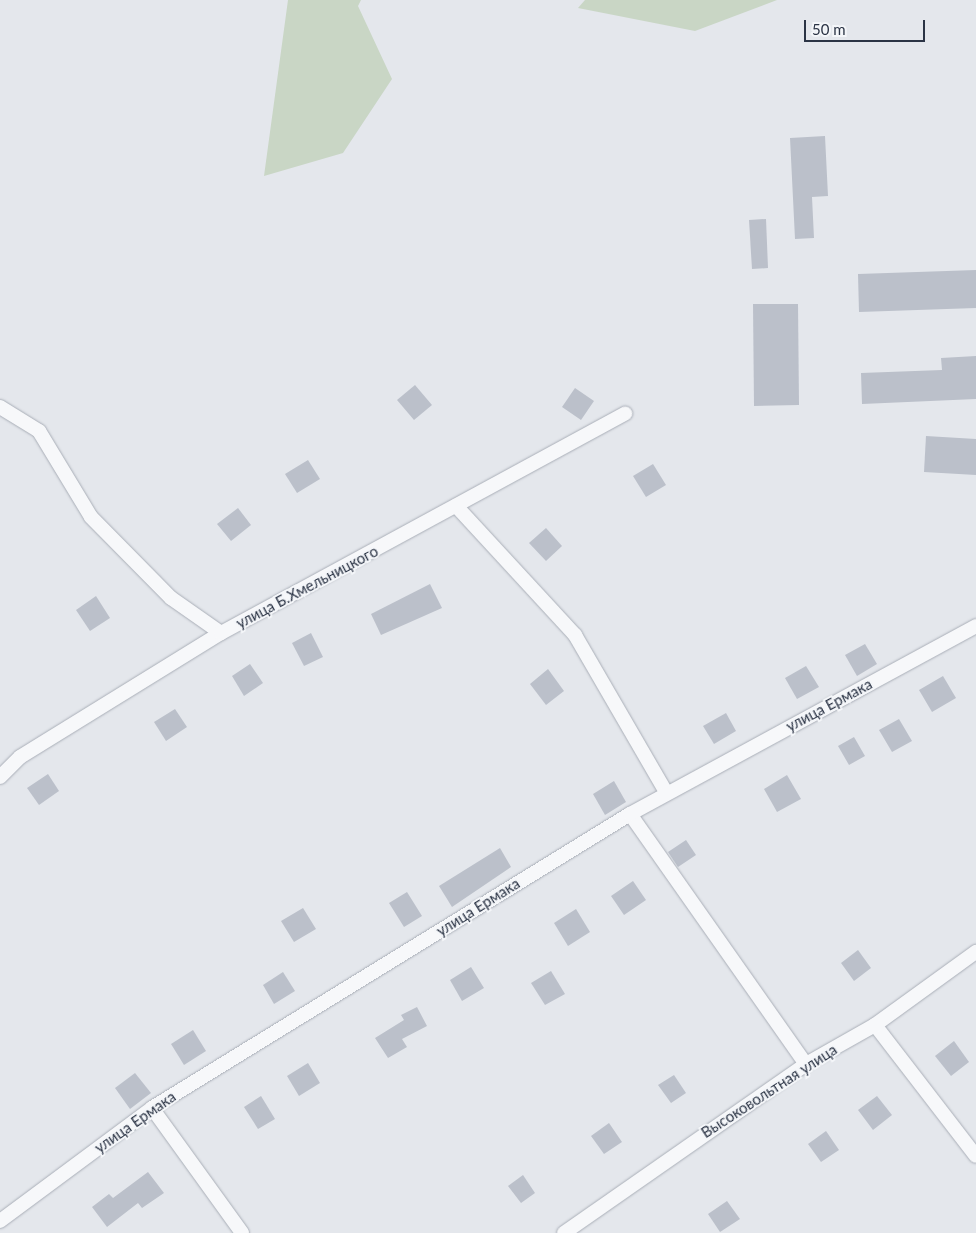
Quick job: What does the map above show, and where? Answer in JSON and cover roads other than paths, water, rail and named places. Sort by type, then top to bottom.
[{"type":"street","points":[[0,407],[39,431],[91,517],[171,598],[221,633]]},
{"type":"street","name":"улица Б.Хмельницкого","points":[[0,777],[20,757],[221,633],[625,414]]},
{"type":"street","points":[[456,506],[575,635],[666,792]]},
{"type":"street","name":"улица Ермака","points":[[0,1221],[152,1108],[666,792],[976,626]]},
{"type":"street","points":[[630,814],[806,1064]]},
{"type":"street","name":"Высоковольтная улица","points":[[564,1233],[806,1064],[875,1025],[976,952]]},
{"type":"street","points":[[875,1025],[976,1156]]},
{"type":"street","points":[[152,1108],[242,1233]]}]
